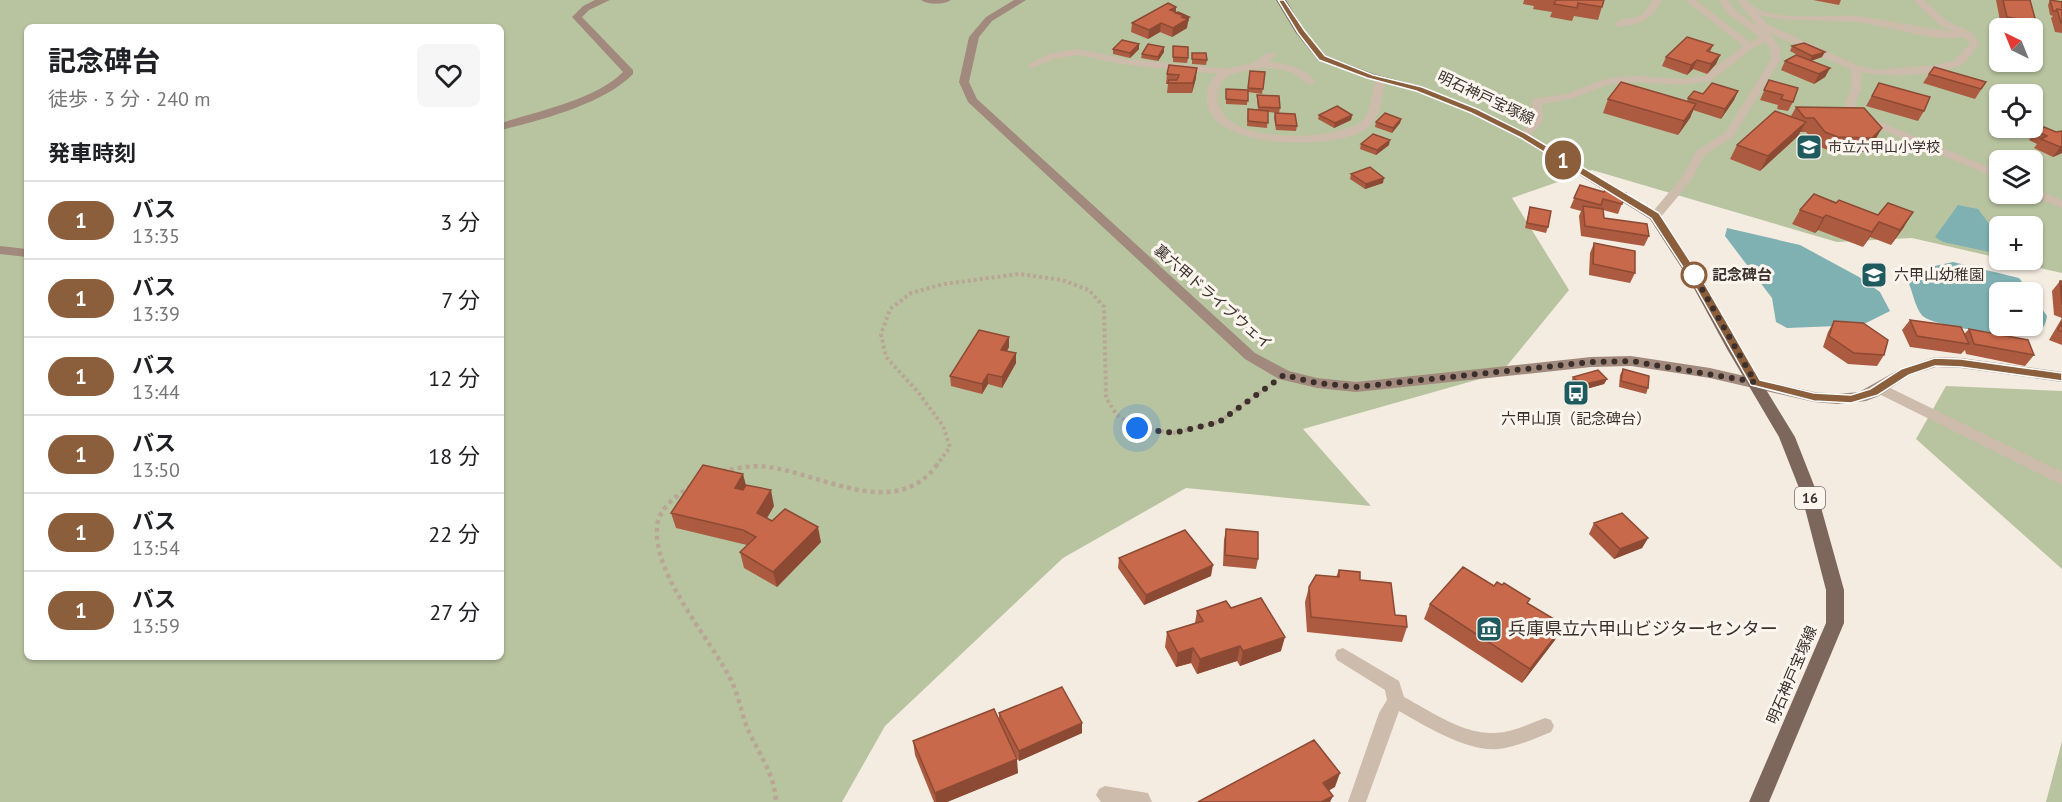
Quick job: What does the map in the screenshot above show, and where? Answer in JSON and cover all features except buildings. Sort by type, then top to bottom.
[{"type":"main road","name":"明石神戸宝塚線","points":[[1281,0],[1300,32],[1322,58],[1380,79],[1419,89],[1474,111],[1524,136],[1655,216],[1697,281],[1787,437],[1809,493],[1837,605],[1835,623],[1759,802]]},
{"type":"street","points":[[504,126],[606,91],[625,79],[629,72],[577,16],[581,10],[605,0]]},
{"type":"street","points":[[926,0],[946,0]]},
{"type":"street","name":"裏六甲ドライブウェイ","points":[[1021,0],[989,20],[974,36],[964,82],[972,100],[1250,356],[1284,375],[1317,383],[1356,387],[1591,362],[1631,361],[1755,382],[1814,397],[1837,399],[1861,397],[1905,372],[1935,362],[1961,363],[2062,377]]},
{"type":"street","points":[[1618,24],[1641,21],[1652,13],[1657,0]]},
{"type":"street","points":[[1690,0],[1749,46]]},
{"type":"street","points":[[1723,0],[1731,12],[1765,31],[1856,68],[1878,73],[1937,68],[1959,62],[1976,43],[1967,34],[1943,23],[1918,0]]},
{"type":"street","points":[[1655,216],[1687,178],[1700,153],[1729,135],[1776,59],[1775,48],[1765,31],[1741,0]]},
{"type":"street","points":[[1854,8],[1891,17],[1902,28]]},
{"type":"street","points":[[1749,10],[1785,18],[1856,19],[1953,36],[1967,34]]},
{"type":"street","points":[[1524,136],[1537,121],[1536,101],[1567,97],[1608,81],[1635,79],[1681,82],[1707,79],[1765,31]]},
{"type":"street","points":[[1032,65],[1052,56],[1078,52],[1126,62],[1228,72],[1255,65],[1283,66],[1303,73],[1311,82]]},
{"type":"street","points":[[1255,65],[1271,55]]},
{"type":"street","points":[[1856,68],[1856,90],[1850,103],[1852,111],[1864,119],[1989,172]]},
{"type":"street","points":[[1228,72],[1218,79],[1210,105],[1218,116],[1232,128],[1248,136],[1259,138],[1332,135],[1349,133],[1362,128],[1374,109],[1380,79]]},
{"type":"street","points":[[2043,196],[2062,204]]},
{"type":"street","points":[[0,250],[24,253]]},
{"type":"street","points":[[1880,388],[2062,479]]},
{"type":"lane","points":[[1343,655],[1393,686],[1396,701],[1388,713],[1357,802]]},
{"type":"lane","points":[[1396,701],[1421,715],[1483,741],[1518,737],[1545,726]]},
{"type":"lane","points":[[1105,795],[1142,799],[1143,802]]},
{"type":"path","points":[[721,471],[758,466],[792,472],[856,491],[896,491],[927,478],[950,447],[943,426],[918,392],[886,357],[881,334],[890,309],[911,293],[944,284],[1019,274],[1062,280],[1089,290],[1104,307],[1106,398],[1117,415],[1137,428],[1174,433],[1219,422],[1284,375]]},
{"type":"path","points":[[700,480],[668,504],[657,524],[660,555],[681,598],[732,683],[743,719],[776,787],[776,802]]},
{"type":"green space","points":[[0,0],[2062,0],[2062,273],[2043,269],[2043,216],[1989,216],[1989,256],[1912,238],[1837,242],[1592,170],[1512,198],[1569,290],[1501,373],[1303,429],[1371,506],[1186,488],[1063,558],[885,726],[842,802],[0,802]]},
{"type":"green space","points":[[1946,386],[2062,391],[2062,569],[1916,439]]},
{"type":"green space","points":[[2062,741],[2062,802],[2046,802]]},
{"type":"water","points":[[1958,205],[1978,209],[1989,224],[1989,252],[1943,242],[1935,237]]},
{"type":"water","points":[[1727,228],[1800,245],[1859,277],[1880,292],[1890,311],[1862,325],[1787,328],[1776,322],[1772,298],[1725,236]]},
{"type":"water","points":[[1953,262],[2019,278],[2022,282],[1989,282],[1989,332],[1981,331],[1946,325],[1932,321],[1921,314],[1909,284],[1930,267]]},
{"type":"water","points":[[2043,310],[2047,316],[2043,328]]},
{"type":"bus line","name":"1","points":[[1281,0],[1300,32],[1322,58],[1370,76],[1419,89],[1474,111],[1524,136],[1655,216],[1697,281],[1755,382],[1814,397],[1851,399],[1874,392],[1905,372],[1935,362],[1961,363],[2017,373],[2062,377]]},
{"type":"place","name":"市立六甲山小学校","points":[[1809,147]]},
{"type":"place","name":"記念碑台","points":[[1694,275]]},
{"type":"place","name":"六甲山幼稚園","points":[[1874,275]]},
{"type":"place","name":"六甲山頂（記念碑台）","points":[[1576,393]]},
{"type":"place","name":"兵庫県立六甲山ビジターセンター","points":[[1489,629]]},
{"type":"route","points":[[1137,428],[1174,433],[1219,422],[1284,375],[1317,383],[1356,387],[1591,362],[1631,361],[1755,382],[1734,349],[1694,275]]}]
